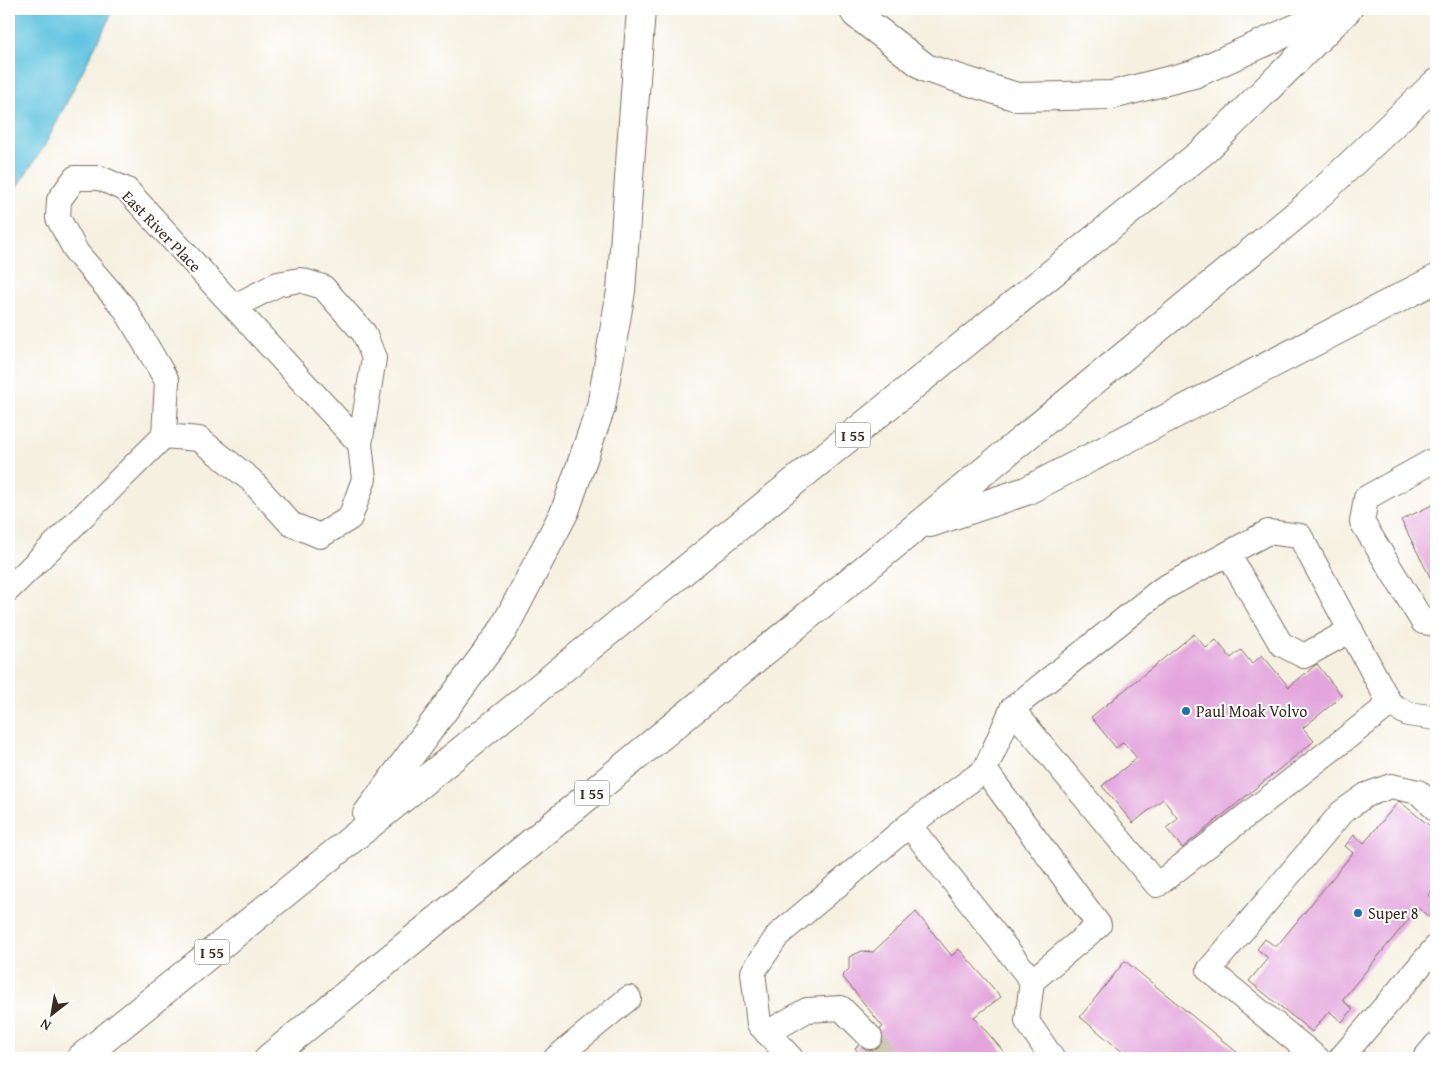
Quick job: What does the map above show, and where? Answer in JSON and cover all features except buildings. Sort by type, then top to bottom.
[{"type":"highway","points":[[344,846],[503,630],[565,511],[601,407],[621,291],[641,9]]},
{"type":"highway","points":[[853,9],[856,14],[926,68],[1017,97],[1112,95],[1194,74],[1340,9]]},
{"type":"highway","name":"I 55","points":[[81,1058],[1206,149],[1348,9]]},
{"type":"highway","name":"I 55","points":[[269,1058],[1307,206],[1436,83]]},
{"type":"highway","points":[[914,528],[1026,491],[1434,279]]},
{"type":"street","name":"East River Place","points":[[164,436],[167,381],[125,309],[77,253],[58,218],[59,200],[75,178],[100,178],[126,190],[235,306],[360,444]]},
{"type":"street","points":[[9,588],[164,436],[199,439],[251,480],[291,524],[320,536],[350,518],[364,479],[360,444],[374,358],[364,333],[323,287],[300,280],[278,284],[235,306]]},
{"type":"street","points":[[1436,459],[1366,498],[1362,522],[1424,622],[1436,624]]},
{"type":"street","points":[[791,1058],[759,1024],[753,972],[778,935],[909,825],[985,770],[1012,709],[1162,589],[1268,532],[1300,536],[1390,704],[1408,714],[1436,718]]},
{"type":"street","points":[[1228,554],[1281,644],[1304,656],[1352,630]]},
{"type":"street","points":[[1012,709],[1157,885],[1390,704]]},
{"type":"street","points":[[985,770],[1099,925],[1032,981],[1027,1021],[1052,1058]]},
{"type":"street","points":[[1317,1058],[1209,970],[1342,812],[1366,795],[1392,786],[1418,792],[1436,808]]},
{"type":"street","points":[[909,825],[1032,981]]},
{"type":"street","points":[[1341,1058],[1436,947]]},
{"type":"street","points":[[556,1058],[630,998]]},
{"type":"street","points":[[767,1033],[807,1010],[840,1008],[870,1037]]},
{"type":"street","points":[[1425,1058],[1436,1045]]},
{"type":"water","points":[[9,9],[112,9],[109,19],[44,147],[9,198]]},
{"type":"tunnel","points":[[870,1037],[886,1058]]},
{"type":"place","name":"Paul Moak Volvo","points":[[1186,711]]},
{"type":"place","name":"Super 8","points":[[1358,913]]}]
